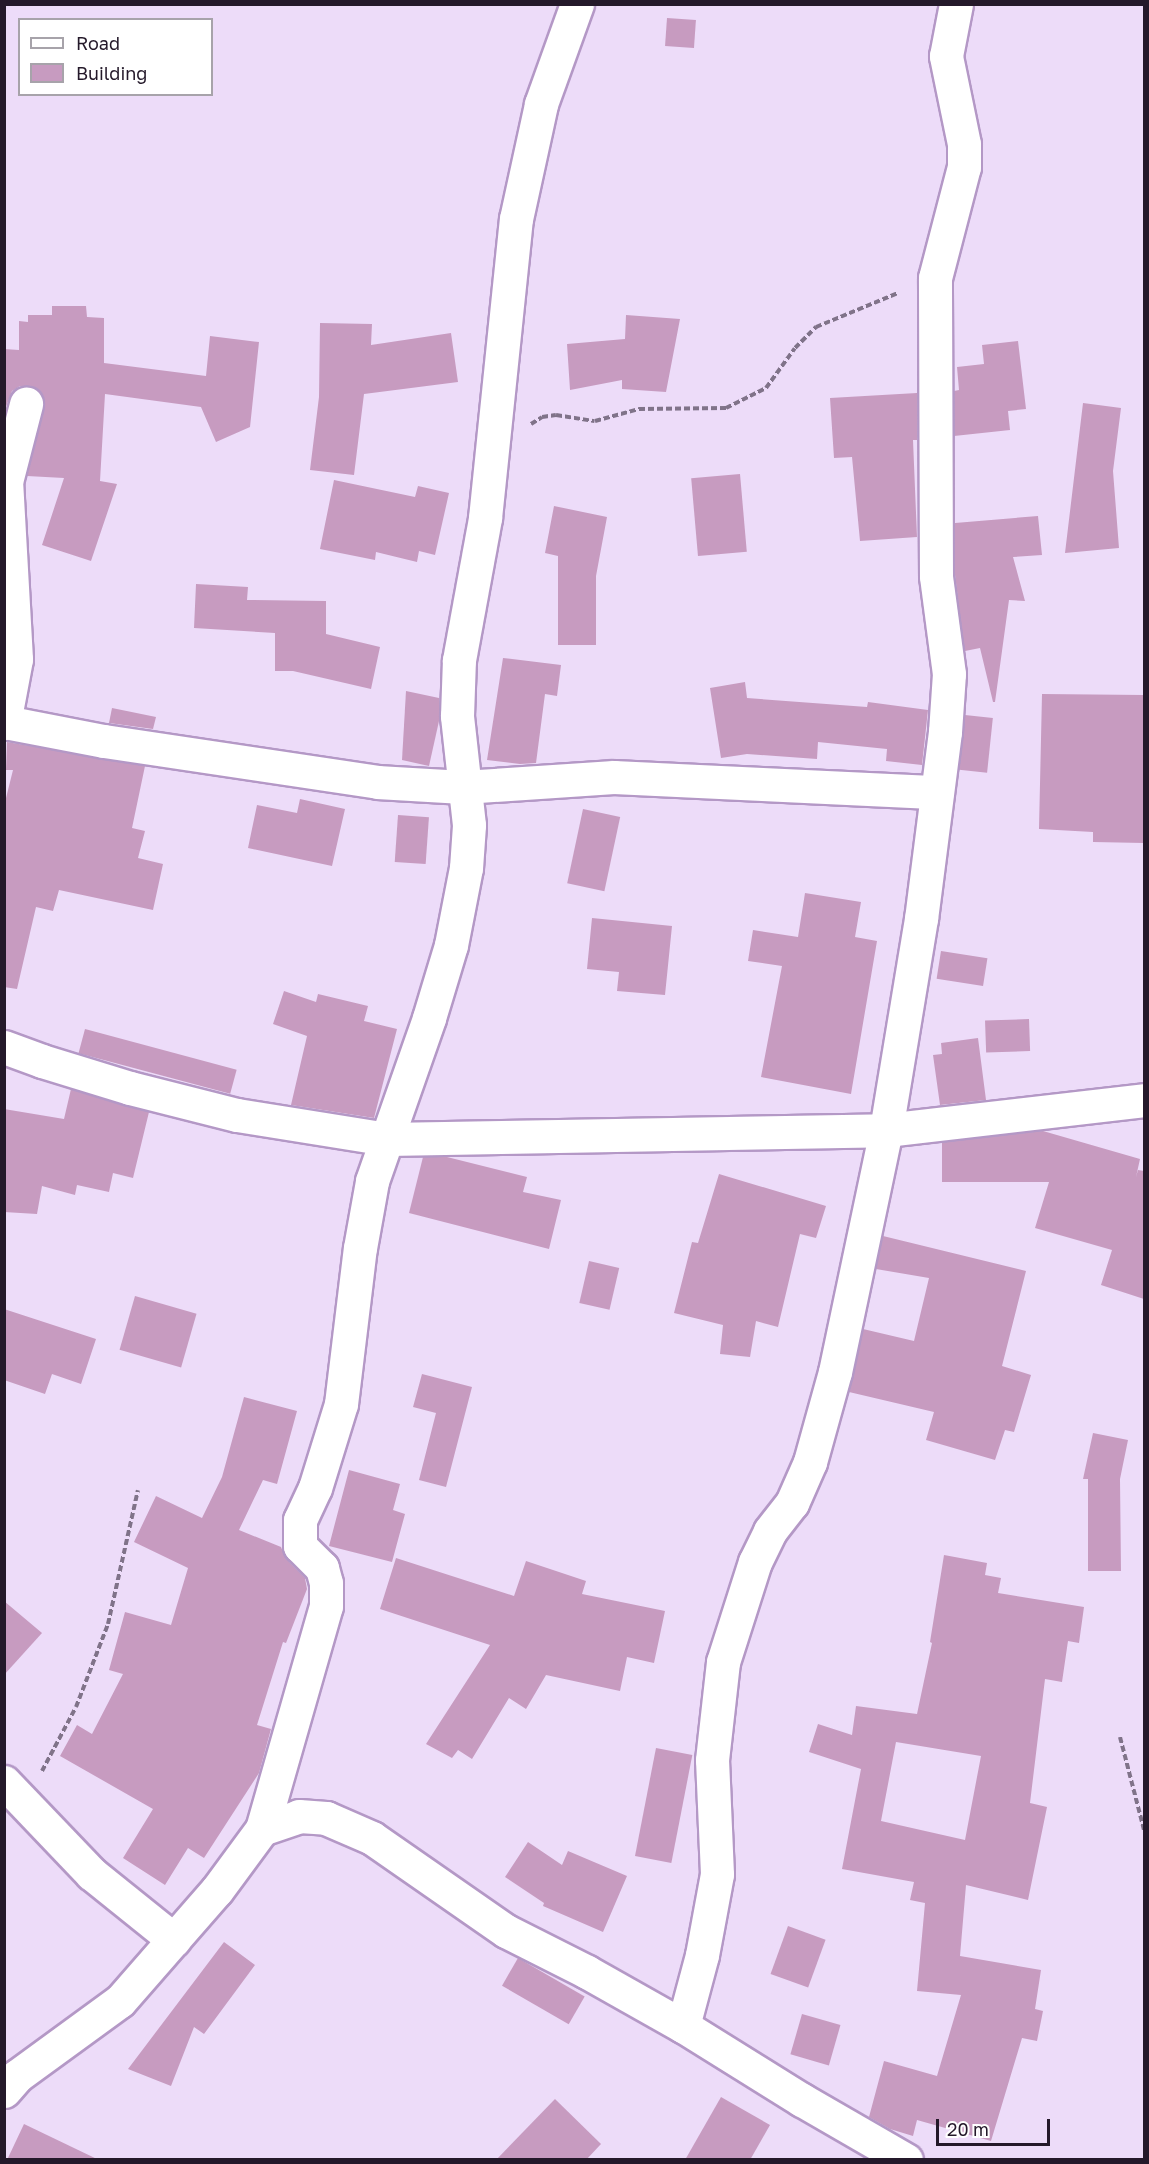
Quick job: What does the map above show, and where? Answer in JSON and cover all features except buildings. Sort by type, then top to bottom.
[{"type":"street","points":[[4,2091],[17,2076],[120,2001],[217,1890],[262,1829],[326,1606],[327,1583],[322,1568],[300,1546],[300,1520],[315,1488],[341,1404],[360,1248],[372,1181],[451,945],[466,868],[469,825],[463,788],[457,716],[459,660],[485,518],[516,219],[541,104],[577,4]]},
{"type":"street","points":[[683,2026],[702,1955],[717,1874],[712,1760],[723,1662],[754,1562],[770,1531],[792,1503],[810,1461],[835,1372],[886,1130],[921,919],[945,732],[949,674],[936,576],[935,278],[964,167],[964,144],[946,56],[956,4]]},
{"type":"street","points":[[26,404],[6,482],[16,659],[5,722],[104,741],[377,782],[463,788],[545,780],[614,777],[937,792]]},
{"type":"street","points":[[4,1047],[130,1088],[237,1115],[387,1139],[886,1130],[1144,1100]]},
{"type":"street","points":[[14,1791],[92,1874],[174,1940]]},
{"type":"street","points":[[262,1829],[299,1816],[317,1817],[326,1818],[372,1838],[506,1931],[587,1972],[683,2026],[802,2100],[906,2160]]},
{"type":"path","points":[[490,464],[542,417],[556,415],[595,421],[639,409],[726,408],[766,388],[795,348],[816,327],[935,278]]},
{"type":"path","points":[[14,1791],[45,1767],[76,1707],[108,1624],[138,1490]]},
{"type":"path","points":[[1120,1737],[1144,1830]]}]
